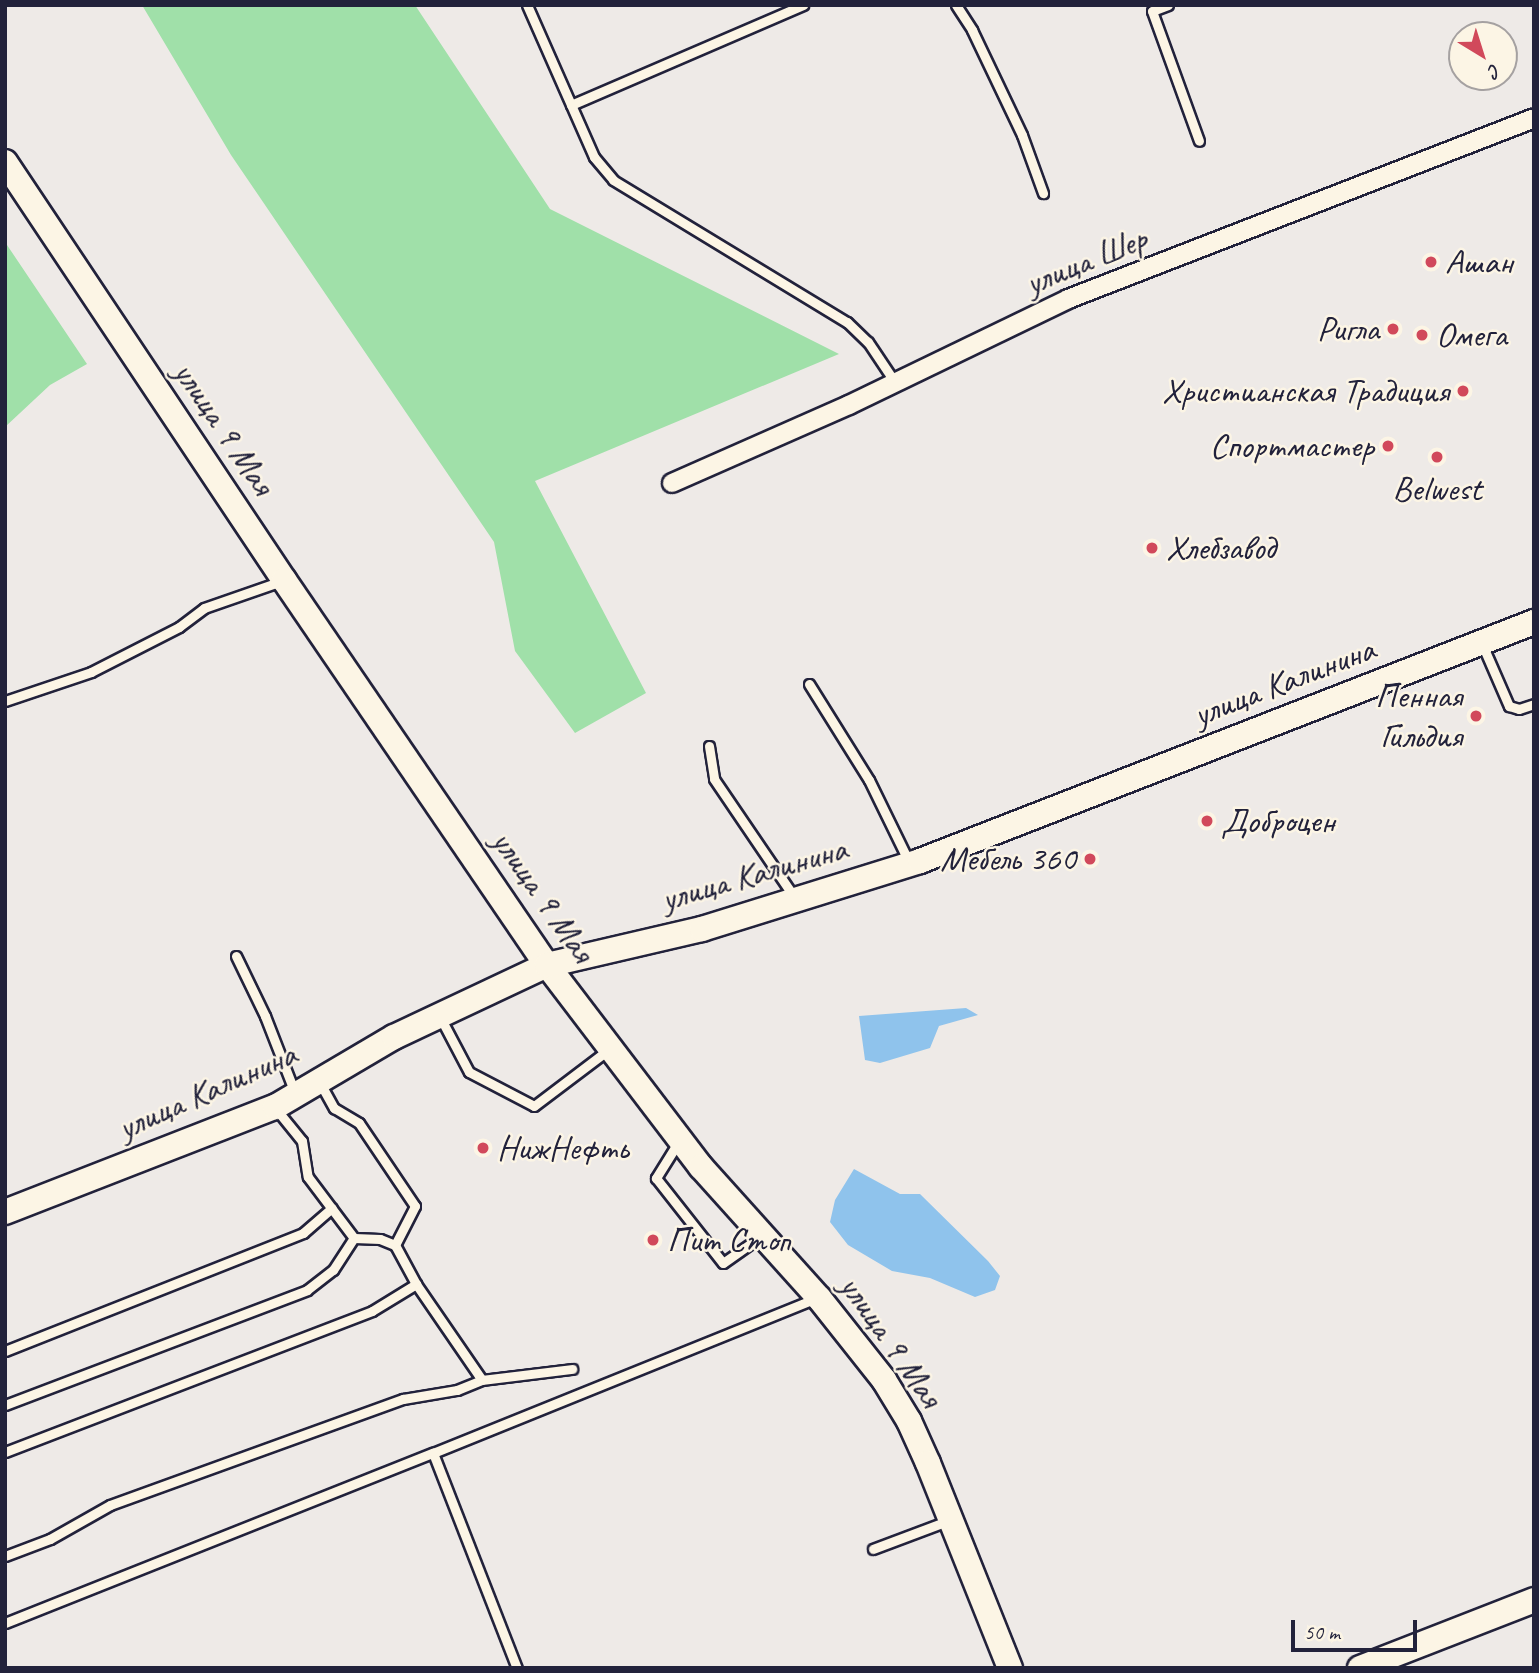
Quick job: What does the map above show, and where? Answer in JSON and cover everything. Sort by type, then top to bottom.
[{"type":"main road","name":"улица 9 Мая","points":[[5,163],[284,580],[547,965],[680,1140],[861,1347],[902,1410],[951,1519],[1010,1668]]},
{"type":"main road","name":"улица Калинина","points":[[5,1212],[285,1101],[394,1037],[547,965],[702,929],[910,864],[1534,622]]},
{"type":"main road","points":[[1360,1668],[1534,1600]]},
{"type":"street","name":"улица Шер","points":[[671,483],[849,405],[1068,299],[1534,118]]},
{"type":"lane","points":[[527,5],[594,157],[613,180],[847,321],[868,342],[894,381]]},
{"type":"lane","points":[[571,105],[803,5]]},
{"type":"lane","points":[[956,5],[972,30],[1022,135],[1043,193]]},
{"type":"lane","points":[[1168,5],[1151,8],[1199,141]]},
{"type":"lane","points":[[5,701],[91,672],[179,627],[204,608],[284,580]]},
{"type":"lane","points":[[1481,642],[1509,706],[1519,709],[1534,704]]},
{"type":"lane","points":[[809,684],[869,780],[910,864]]},
{"type":"lane","points":[[709,746],[714,779],[796,900]]},
{"type":"lane","points":[[236,956],[265,1016],[285,1101],[302,1141],[307,1177],[354,1238]]},
{"type":"lane","points":[[439,1016],[469,1072],[534,1105],[609,1048]]},
{"type":"lane","points":[[319,1081],[334,1108],[359,1124],[415,1206],[395,1245]]},
{"type":"lane","points":[[680,1140],[656,1178],[723,1263],[762,1236]]},
{"type":"lane","points":[[5,1351],[303,1233],[331,1208]]},
{"type":"lane","points":[[354,1238],[380,1239],[395,1245],[416,1284],[482,1380]]},
{"type":"lane","points":[[5,1405],[307,1290],[333,1270],[354,1238]]},
{"type":"lane","points":[[5,1452],[372,1311],[416,1284]]},
{"type":"lane","points":[[5,1623],[819,1298]]},
{"type":"lane","points":[[5,1556],[50,1539],[110,1505],[403,1399],[457,1390],[482,1380],[572,1369]]},
{"type":"lane","points":[[433,1454],[517,1668]]},
{"type":"lane","points":[[873,1549],[951,1519]]},
{"type":"green space","points":[[142,5],[415,5],[550,209],[839,354],[535,481],[646,693],[575,733],[515,651],[494,542],[231,155]]},
{"type":"green space","points":[[5,242],[87,364],[50,385],[5,427]]},
{"type":"water","points":[[966,1008],[978,1015],[939,1026],[930,1048],[880,1063],[865,1060],[859,1016]]},
{"type":"water","points":[[854,1169],[900,1194],[920,1194],[1000,1276],[995,1290],[975,1297],[930,1278],[892,1271],[848,1245],[830,1222],[835,1200]]},
{"type":"place","name":"Ашан","points":[[1431,262]]},
{"type":"place","name":"Ригла","points":[[1393,329]]},
{"type":"place","name":"Омега","points":[[1422,335]]},
{"type":"place","name":"Христианская Традиция","points":[[1463,391]]},
{"type":"place","name":"Спортмастер","points":[[1388,446]]},
{"type":"place","name":"Belwest","points":[[1437,457]]},
{"type":"place","name":"Хлебзавод","points":[[1152,548]]},
{"type":"place","name":"Пенная Гильдия","points":[[1476,716]]},
{"type":"place","name":"Доброцен","points":[[1207,821]]},
{"type":"place","name":"Мебель 360","points":[[1090,859]]},
{"type":"place","name":"НижНефть","points":[[483,1148]]},
{"type":"place","name":"Пит Стоп","points":[[653,1240]]}]
